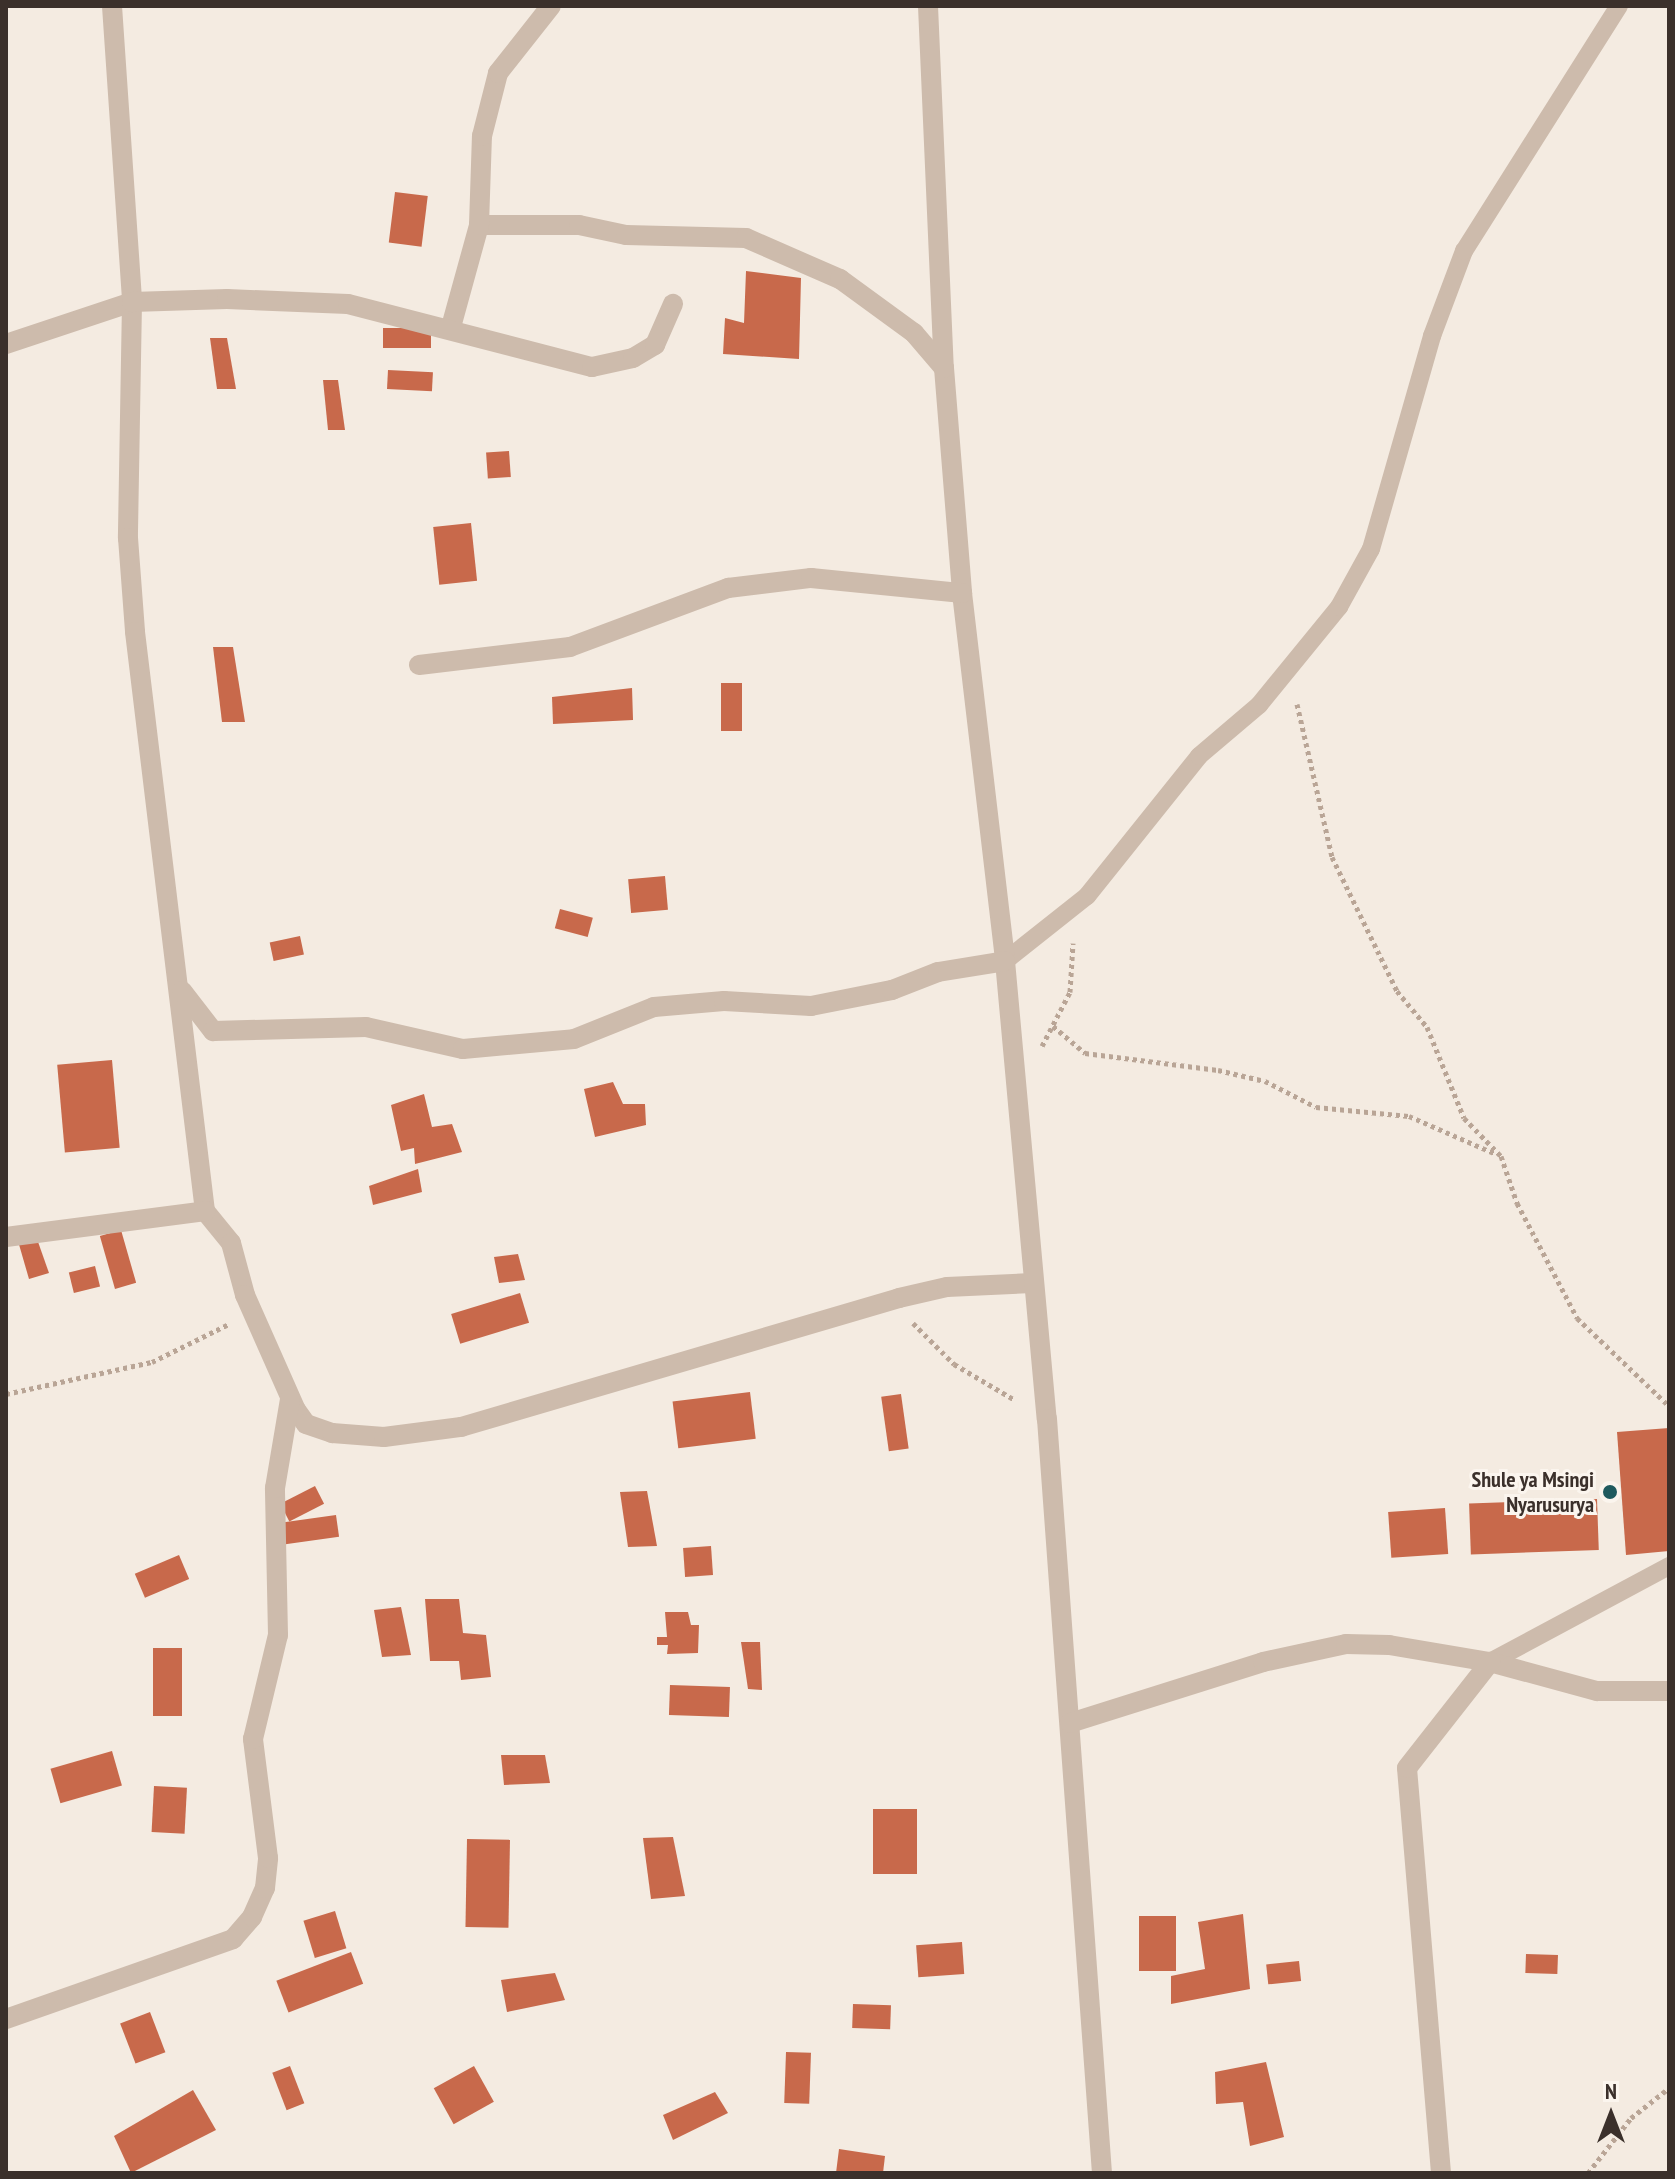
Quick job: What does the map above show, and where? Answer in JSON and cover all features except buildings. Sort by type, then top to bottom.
[{"type":"street","points":[[112,6],[132,302],[128,538],[135,632],[182,991],[205,1211],[231,1243],[253,1313],[290,1399],[306,1424],[332,1433],[384,1437],[461,1427],[899,1298],[947,1287],[1032,1283]]},
{"type":"street","points":[[451,327],[479,225],[482,136],[498,73],[551,6]]},
{"type":"street","points":[[928,6],[944,368],[962,593],[1005,961],[1032,1283],[1047,1419],[1102,2173]]},
{"type":"street","points":[[479,225],[579,225],[626,235],[746,238],[840,279],[914,333],[944,368]]},
{"type":"street","points":[[6,344],[132,302],[227,299],[348,304],[451,327],[542,358],[592,367],[633,358],[655,345],[673,304]]},
{"type":"street","points":[[419,665],[570,647],[728,588],[811,578],[962,593]]},
{"type":"street","points":[[182,991],[213,1031],[366,1027],[463,1049],[574,1039],[654,1007],[724,1001],[811,1006],[892,990],[938,972],[1005,961]]},
{"type":"street","points":[[6,1237],[205,1211]]},
{"type":"street","points":[[6,2019],[77,1998],[233,1939],[252,1917],[265,1888],[268,1858],[253,1739],[257,1706],[278,1635],[275,1488],[290,1399]]},
{"type":"street","points":[[1070,1723],[1263,1662],[1346,1644],[1389,1645],[1490,1662],[1597,1691],[1669,1691]]},
{"type":"street","points":[[1441,2173],[1407,1768],[1490,1662]]},
{"type":"lane","points":[[1005,961],[1087,896],[1199,756],[1259,705],[1339,607],[1371,549],[1432,336],[1464,251],[1619,6]]},
{"type":"lane","points":[[1490,1662],[1669,1566]]},
{"type":"path","points":[[1289,669],[1332,857],[1397,991],[1427,1027],[1464,1118],[1501,1156],[1517,1203],[1577,1318],[1669,1406]]},
{"type":"path","points":[[1016,1092],[1070,992],[1071,956],[1087,896]]},
{"type":"path","points":[[1053,1026],[1085,1053],[1218,1070],[1265,1081],[1316,1107],[1409,1116],[1501,1156]]},
{"type":"path","points":[[905,1312],[932,1347],[954,1364],[1047,1419]]},
{"type":"path","points":[[6,1394],[152,1362],[253,1313]]},
{"type":"path","points":[[1588,2173],[1631,2118],[1669,2088]]},
{"type":"place","name":"Shule ya Msingi Nyarusurya","points":[[1610,1492]]}]
